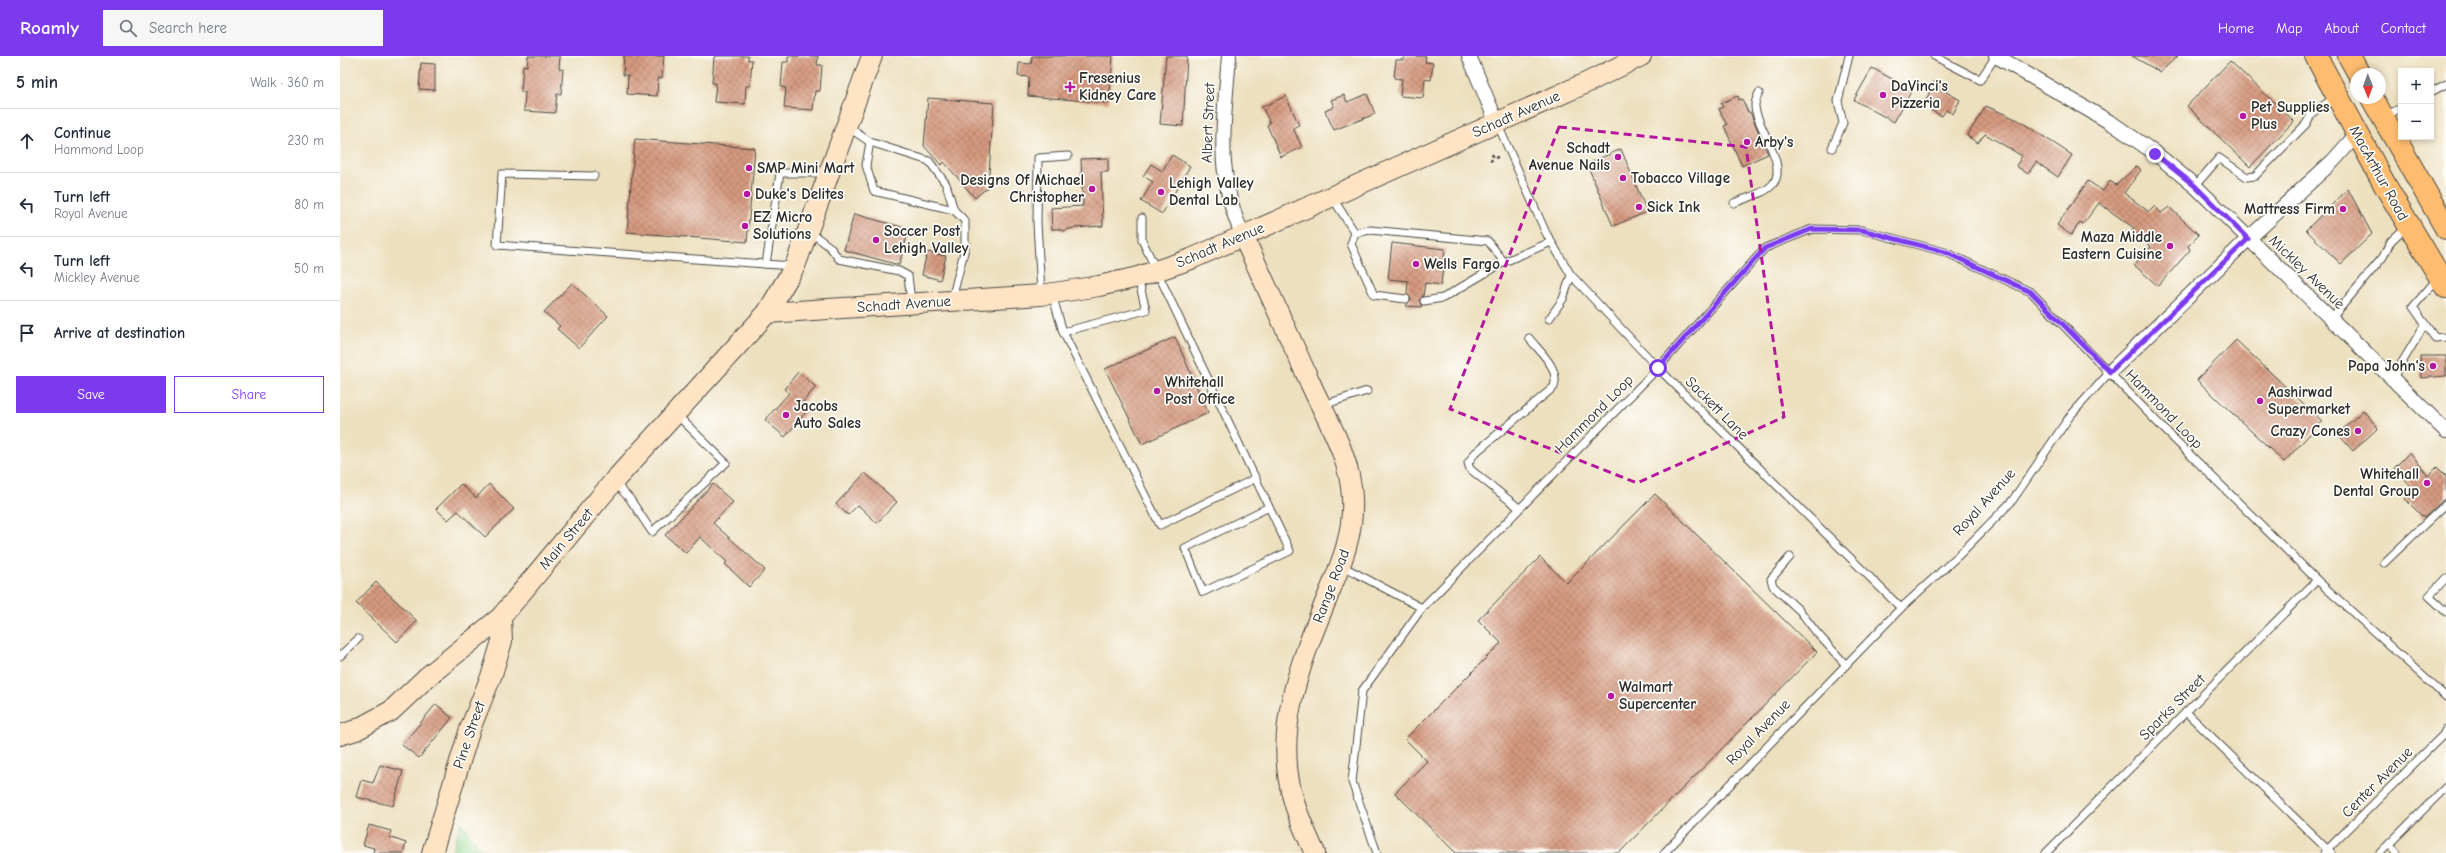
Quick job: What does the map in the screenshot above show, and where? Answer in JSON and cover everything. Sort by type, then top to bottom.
[{"type":"highway","name":"MacArthur Road","points":[[2316,56],[2357,134],[2408,225],[2443,282]]},
{"type":"highway","points":[[2349,56],[2356,68]]},
{"type":"highway","name":"MacArthur Road","points":[[2380,104],[2392,113],[2446,228]]},
{"type":"main road","name":"Main Street","points":[[340,735],[356,730],[391,711],[427,677],[501,617],[613,482],[767,313],[795,266],[872,56]]},
{"type":"main road","name":"Schadt Avenue","points":[[767,313],[1046,295],[1099,286],[1138,277],[1191,259],[1497,123],[1641,56]]},
{"type":"main road","name":"Range Road","points":[[1243,236],[1344,456],[1352,497],[1352,522],[1342,566],[1312,637],[1292,696],[1287,723],[1287,771],[1292,798],[1301,823],[1315,853]]},
{"type":"main road","name":"Pine Street","points":[[432,853],[470,729],[492,674],[502,641],[501,617]]},
{"type":"street","name":"Albert Street","points":[[1229,56],[1222,146],[1223,171],[1228,196],[1243,236]]},
{"type":"street","points":[[1468,56],[1497,123]]},
{"type":"street","name":"Mickley Avenue","points":[[1996,56],[2113,124],[2155,154],[2195,186],[2446,431]]},
{"type":"street","name":"Royal Avenue","points":[[2110,372],[2248,239],[2333,161],[2357,134]]},
{"type":"lane","points":[[1832,148],[1843,122],[1838,101],[1849,56]]},
{"type":"lane","points":[[1934,56],[1980,80],[1996,56]]},
{"type":"lane","points":[[2434,90],[2446,84]]},
{"type":"lane","points":[[1734,203],[1765,190],[1773,185],[1777,178],[1778,167],[1755,106],[1759,93]]},
{"type":"lane","points":[[2195,186],[2220,158],[2247,177],[2255,176],[2306,124],[2312,113],[2337,96]]},
{"type":"lane","name":"Sackett Lane","points":[[1497,123],[1552,242],[1571,275],[1658,368],[1901,608]]},
{"type":"lane","points":[[847,126],[870,142],[929,161],[946,184],[954,210],[965,221],[965,248],[952,301]]},
{"type":"lane","points":[[870,142],[866,165],[874,191],[954,210]]},
{"type":"lane","points":[[1068,156],[1038,158],[1036,223],[1046,295],[1160,525],[1256,478]]},
{"type":"lane","points":[[766,264],[780,173],[829,173]]},
{"type":"lane","points":[[594,176],[502,174],[497,245],[795,266]]},
{"type":"lane","points":[[1332,196],[1355,232]]},
{"type":"lane","points":[[1142,218],[1142,240],[1290,551],[1203,592],[1185,548],[1269,507]]},
{"type":"lane","points":[[2331,319],[2383,257],[2392,241],[2408,225]]},
{"type":"lane","name":"Hammond Loop","points":[[1377,853],[1352,782],[1362,691],[1422,608],[1658,368],[1765,248],[1812,229],[1862,230],[1945,252],[2031,292],[2162,427],[2317,580],[2446,697]]},
{"type":"lane","points":[[1355,232],[1370,230],[1488,242],[1504,262]]},
{"type":"lane","points":[[808,231],[830,246],[839,260],[899,271],[908,276],[911,304]]},
{"type":"lane","points":[[1355,232],[1351,244],[1374,295],[1406,299]]},
{"type":"lane","points":[[1424,301],[1443,298],[1504,262],[1552,242]]},
{"type":"lane","points":[[1548,319],[1563,298],[1571,275]]},
{"type":"lane","points":[[1063,332],[1146,310],[1138,277]]},
{"type":"lane","points":[[2443,282],[2413,307],[2435,338],[2446,337]]},
{"type":"lane","points":[[2392,379],[2425,324]]},
{"type":"lane","points":[[1519,508],[1470,469],[1468,463],[1475,453],[1554,387],[1556,380],[1553,368],[1529,338]]},
{"type":"lane","name":"Royal Avenue","points":[[1664,853],[1901,608],[1959,555],[2012,501],[2070,416],[2110,372]]},
{"type":"lane","points":[[1321,406],[1367,391]]},
{"type":"lane","points":[[613,482],[630,498],[652,532],[726,463],[675,414]]},
{"type":"lane","points":[[2384,564],[2446,504]]},
{"type":"lane","points":[[1790,557],[1770,579],[1774,586],[1800,611],[1816,632],[1846,665]]},
{"type":"lane","points":[[1342,566],[1422,608]]},
{"type":"lane","points":[[2446,578],[2429,596],[2446,612]]},
{"type":"lane","name":"Sparks Street","points":[[2046,853],[2317,580]]},
{"type":"lane","points":[[340,656],[358,639]]},
{"type":"lane","points":[[2186,712],[2327,852]]},
{"type":"lane","name":"Center Avenue","points":[[2327,852],[2443,735],[2446,728]]},
{"type":"lane","points":[[2380,853],[2446,787]]},
{"type":"lane","points":[[2389,844],[2397,853]]},
{"type":"path","points":[[1492,154],[1494,159]]},
{"type":"path","points":[[1490,160],[1499,156]]},
{"type":"highlighted area","points":[[1559,127],[1746,147],[1784,417],[1637,483],[1450,409]]},
{"type":"green space","points":[[461,822],[483,853],[452,853]]},
{"type":"building","points":[[528,56],[560,56],[559,69],[563,69],[561,94],[557,94],[555,113],[524,111],[525,92],[521,92],[523,65],[527,66]]},
{"type":"building","points":[[624,56],[664,56],[662,78],[658,78],[657,96],[627,94],[628,75],[623,75]]},
{"type":"building","points":[[748,56],[748,60],[752,60],[750,86],[746,86],[745,104],[714,102],[716,83],[712,83],[714,57]]},
{"type":"building","points":[[788,56],[818,56],[817,65],[822,65],[820,91],[815,91],[813,110],[784,108],[786,88],[781,87],[783,62],[788,62]]},
{"type":"building","name":"Fresenius Kidney Care","points":[[1032,56],[1113,56],[1109,103],[1028,96],[1029,77],[1018,76],[1019,63],[1031,64]]},
{"type":"building","points":[[1166,56],[1187,56],[1183,126],[1160,124]]},
{"type":"building","points":[[1404,56],[1426,56],[1425,62],[1433,63],[1431,80],[1425,79],[1423,98],[1400,96],[1402,79],[1394,78],[1396,60],[1404,60]]},
{"type":"building","points":[[2132,56],[2178,56],[2160,72]]},
{"type":"building","name":"Pet Supplies Plus","points":[[2230,61],[2294,121],[2250,167],[2187,106]]},
{"type":"building","points":[[421,63],[435,64],[435,90],[419,89]]},
{"type":"building","name":"DaVinci's Pizzeria","points":[[1872,68],[1912,90],[1894,122],[1854,100]]},
{"type":"building","points":[[1935,81],[1949,87],[1946,92],[1960,100],[1953,114],[1946,110],[1942,116],[1930,110],[1933,104],[1926,100]]},
{"type":"building","points":[[1367,94],[1375,114],[1334,130],[1325,111],[1334,107],[1331,100],[1344,95],[1347,102]]},
{"type":"building","points":[[1286,96],[1299,125],[1293,128],[1302,147],[1281,157],[1267,125],[1270,123],[1262,107]]},
{"type":"building","name":"Arby's","points":[[1738,96],[1739,100],[1742,99],[1748,112],[1750,112],[1768,154],[1742,166],[1724,126],[1727,125],[1719,109],[1723,107],[1721,103]]},
{"type":"building","points":[[928,98],[994,103],[988,187],[975,198],[944,162],[941,165],[924,146]]},
{"type":"building","points":[[1986,106],[2018,120],[2072,155],[2058,177],[2036,162],[2028,174],[2016,166],[2022,156],[1985,134],[1978,143],[1967,136]]},
{"type":"building","points":[[635,139],[755,148],[747,242],[627,232]]},
{"type":"building","points":[[1621,149],[1647,212],[1613,226],[1587,164]]},
{"type":"building","name":"Lehigh Valley Dental Lab","points":[[1172,155],[1190,166],[1162,214],[1141,201],[1153,182],[1143,176],[1151,164],[1162,171]]},
{"type":"building","name":"Designs Of Michael Christopher","points":[[1108,158],[1108,172],[1101,172],[1103,226],[1073,228],[1063,231],[1059,229],[1052,229],[1051,208],[1083,206],[1081,159]]},
{"type":"building","points":[[2137,166],[2141,170],[2124,193],[2149,212],[2155,206],[2161,213],[2169,207],[2199,235],[2188,246],[2190,250],[2158,286],[2134,265],[2151,247],[2132,230],[2134,228],[2099,203],[2083,224],[2080,222],[2071,235],[2057,225],[2088,181],[2103,191],[2110,181],[2116,185]]},
{"type":"building","name":"Mattress Firm","points":[[2348,189],[2372,234],[2341,264],[2306,230]]},
{"type":"building","name":"Soccer Post Lehigh Valley","points":[[854,214],[909,229],[899,265],[844,250]]},
{"type":"building","name":"Wells Fargo","points":[[1392,243],[1445,249],[1441,285],[1425,283],[1423,296],[1419,300],[1422,307],[1406,306],[1411,299],[1407,294],[1408,281],[1388,279]]},
{"type":"building","points":[[927,252],[946,256],[940,280],[922,275]]},
{"type":"building","points":[[572,283],[608,316],[579,348],[557,329],[560,326],[544,312]]},
{"type":"building","name":"Whitehall Post Office","points":[[1175,337],[1208,413],[1142,444],[1105,369]]},
{"type":"building","name":"Aashirwad Supermarket","points":[[2236,340],[2322,421],[2284,462],[2197,380]]},
{"type":"building","name":"Papa John's","points":[[2420,356],[2446,356],[2446,376],[2421,378]]},
{"type":"building","name":"Jacobs Auto Sales","points":[[798,372],[816,387],[800,405],[807,411],[785,437],[765,420],[789,393],[784,389]]},
{"type":"building","name":"Crazy Cones","points":[[2363,410],[2378,428],[2353,451],[2338,434]]},
{"type":"building","name":"Whitehall Dental Group","points":[[2410,452],[2428,476],[2437,467],[2446,476],[2446,497],[2424,518],[2405,499],[2414,489],[2394,468]]},
{"type":"building","points":[[865,473],[897,502],[877,523],[858,505],[848,515],[836,504]]},
{"type":"building","points":[[461,484],[476,498],[489,484],[514,509],[485,537],[458,511],[448,520],[436,509]]},
{"type":"building","points":[[713,484],[733,502],[713,523],[765,570],[749,587],[725,564],[727,562],[700,537],[686,553],[665,535]]},
{"type":"building","name":"Walmart Supercenter","points":[[1655,494],[1817,652],[1619,853],[1456,853],[1395,793],[1427,761],[1405,739],[1501,643],[1478,620],[1540,557],[1567,583]]},
{"type":"building","points":[[376,582],[417,621],[397,642],[356,603]]},
{"type":"building","points":[[436,704],[452,718],[419,758],[402,745]]},
{"type":"building","points":[[380,765],[403,771],[393,806],[356,797],[361,780],[373,783]]},
{"type":"building","points":[[369,825],[391,831],[389,837],[406,843],[403,853],[373,853],[374,848],[363,845]]},
{"type":"place","name":"Fresenius Kidney Care","points":[[1070,87]]},
{"type":"place","name":"DaVinci's Pizzeria","points":[[1883,95]]},
{"type":"place","name":"Pet Supplies Plus","points":[[2243,116]]},
{"type":"place","name":"Arby's","points":[[1747,142]]},
{"type":"place","name":"Schadt Avenue Nails","points":[[1618,157]]},
{"type":"place","name":"SMP Mini Mart","points":[[749,168]]},
{"type":"place","name":"Tobacco Village","points":[[1623,178]]},
{"type":"place","name":"Designs Of Michael Christopher","points":[[1092,189]]},
{"type":"place","name":"Lehigh Valley Dental Lab","points":[[1161,192]]},
{"type":"place","name":"Duke's Delites","points":[[747,194]]},
{"type":"place","name":"Sick Ink","points":[[1639,207]]},
{"type":"place","name":"Mattress Firm","points":[[2343,209]]},
{"type":"place","name":"EZ Micro Solutions","points":[[745,226]]},
{"type":"place","name":"Soccer Post Lehigh Valley","points":[[876,240]]},
{"type":"place","name":"Maza Middle Eastern Cuisine","points":[[2170,246]]},
{"type":"place","name":"Wells Fargo","points":[[1416,264]]},
{"type":"place","name":"Papa John's","points":[[2433,366]]},
{"type":"place","name":"Whitehall Post Office","points":[[1157,391]]},
{"type":"place","name":"Aashirwad Supermarket","points":[[2260,401]]},
{"type":"place","name":"Jacobs Auto Sales","points":[[786,415]]},
{"type":"place","name":"Crazy Cones","points":[[2358,431]]},
{"type":"place","name":"Whitehall Dental Group","points":[[2427,483]]},
{"type":"place","name":"Walmart Supercenter","points":[[1611,696]]},
{"type":"route","points":[[1658,368],[1735,284],[1765,248],[1812,229],[1862,230],[1945,252],[2031,292],[2110,372],[2248,239],[2195,186],[2155,154]]}]
